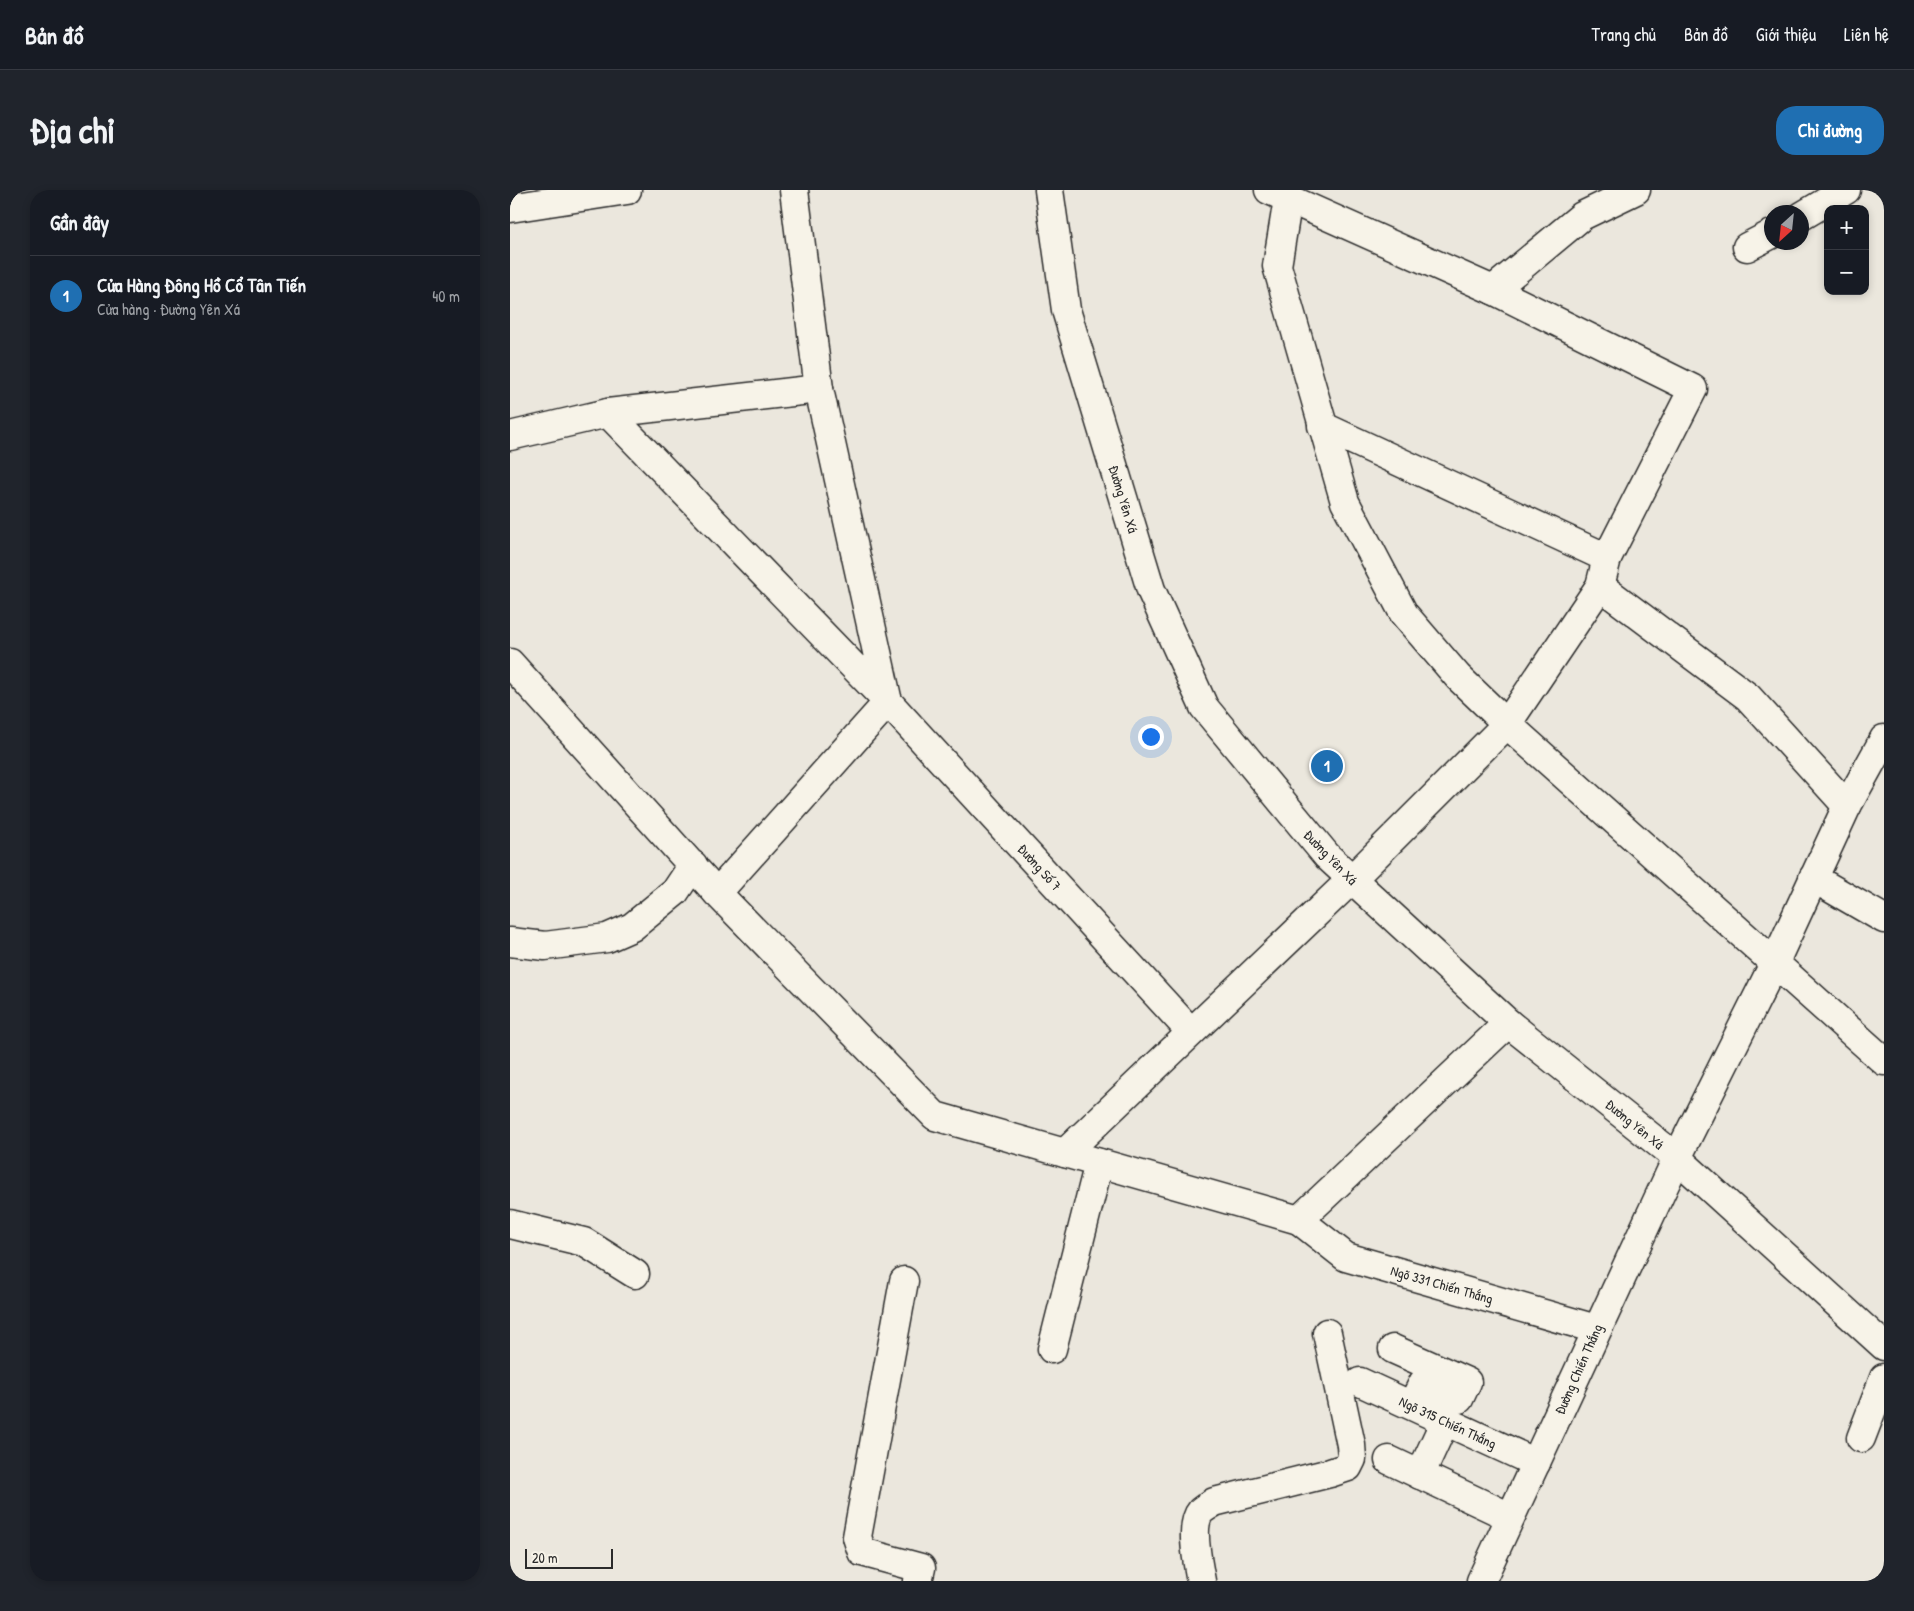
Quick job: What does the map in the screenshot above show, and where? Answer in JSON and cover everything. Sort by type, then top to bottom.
[{"type":"street","points":[[510,208],[627,190]]},
{"type":"street","points":[[718,893],[888,702],[819,389],[794,190]]},
{"type":"street","name":"Đường Yên Xá","points":[[1049,190],[1066,310],[1151,590],[1204,707],[1327,856],[1508,1023],[1676,1158],[1884,1346]]},
{"type":"street","points":[[1493,290],[1582,216],[1636,190]]},
{"type":"street","points":[[1809,212],[1846,190]]},
{"type":"street","points":[[1065,1153],[1352,879],[1507,724],[1600,586],[1607,558],[1694,389],[1493,290],[1279,194],[1277,266],[1322,426],[1345,502],[1404,614],[1458,677],[1507,724],[1774,964],[1884,1060]]},
{"type":"street","points":[[1747,247],[1764,238]]},
{"type":"street","points":[[510,436],[608,413],[819,389]]},
{"type":"street","name":"Đường Số 7","points":[[608,413],[888,702],[1191,1032]]},
{"type":"street","points":[[1322,426],[1607,558]]},
{"type":"street","points":[[1600,586],[1748,697],[1847,806]]},
{"type":"street","points":[[510,663],[718,893],[935,1116],[1299,1220],[1508,1023]]},
{"type":"street","name":"Đường Chiến Thắng","points":[[1481,1581],[1676,1158],[1774,964],[1847,806],[1881,754]]},
{"type":"street","points":[[510,942],[545,946],[607,938],[632,927],[675,892],[692,865]]},
{"type":"street","points":[[1813,878],[1884,919]]},
{"type":"street","points":[[1052,1349],[1099,1162]]},
{"type":"street","name":"Ngõ 331 Chiến Thắng","points":[[1299,1220],[1346,1257],[1596,1329]]},
{"type":"street","points":[[510,1224],[584,1242],[635,1274]]},
{"type":"street","points":[[904,1281],[857,1537],[862,1552],[921,1568],[918,1581]]},
{"type":"street","points":[[1201,1581],[1195,1545],[1196,1526],[1200,1512],[1214,1502],[1330,1473],[1348,1466],[1352,1459],[1351,1445],[1327,1333]]},
{"type":"street","points":[[1393,1349],[1467,1382],[1459,1399],[1423,1384],[1412,1406]]},
{"type":"street","points":[[1862,1438],[1884,1378]]},
{"type":"street","name":"Ngõ 315 Chiến Thắng","points":[[1360,1382],[1536,1463]]},
{"type":"street","points":[[1420,1475],[1446,1421]]},
{"type":"street","points":[[1389,1460],[1510,1517]]},
{"type":"place","name":"Cửa Hàng Đông Hồ Cổ Tân Tiến","points":[[1327,766]]}]
